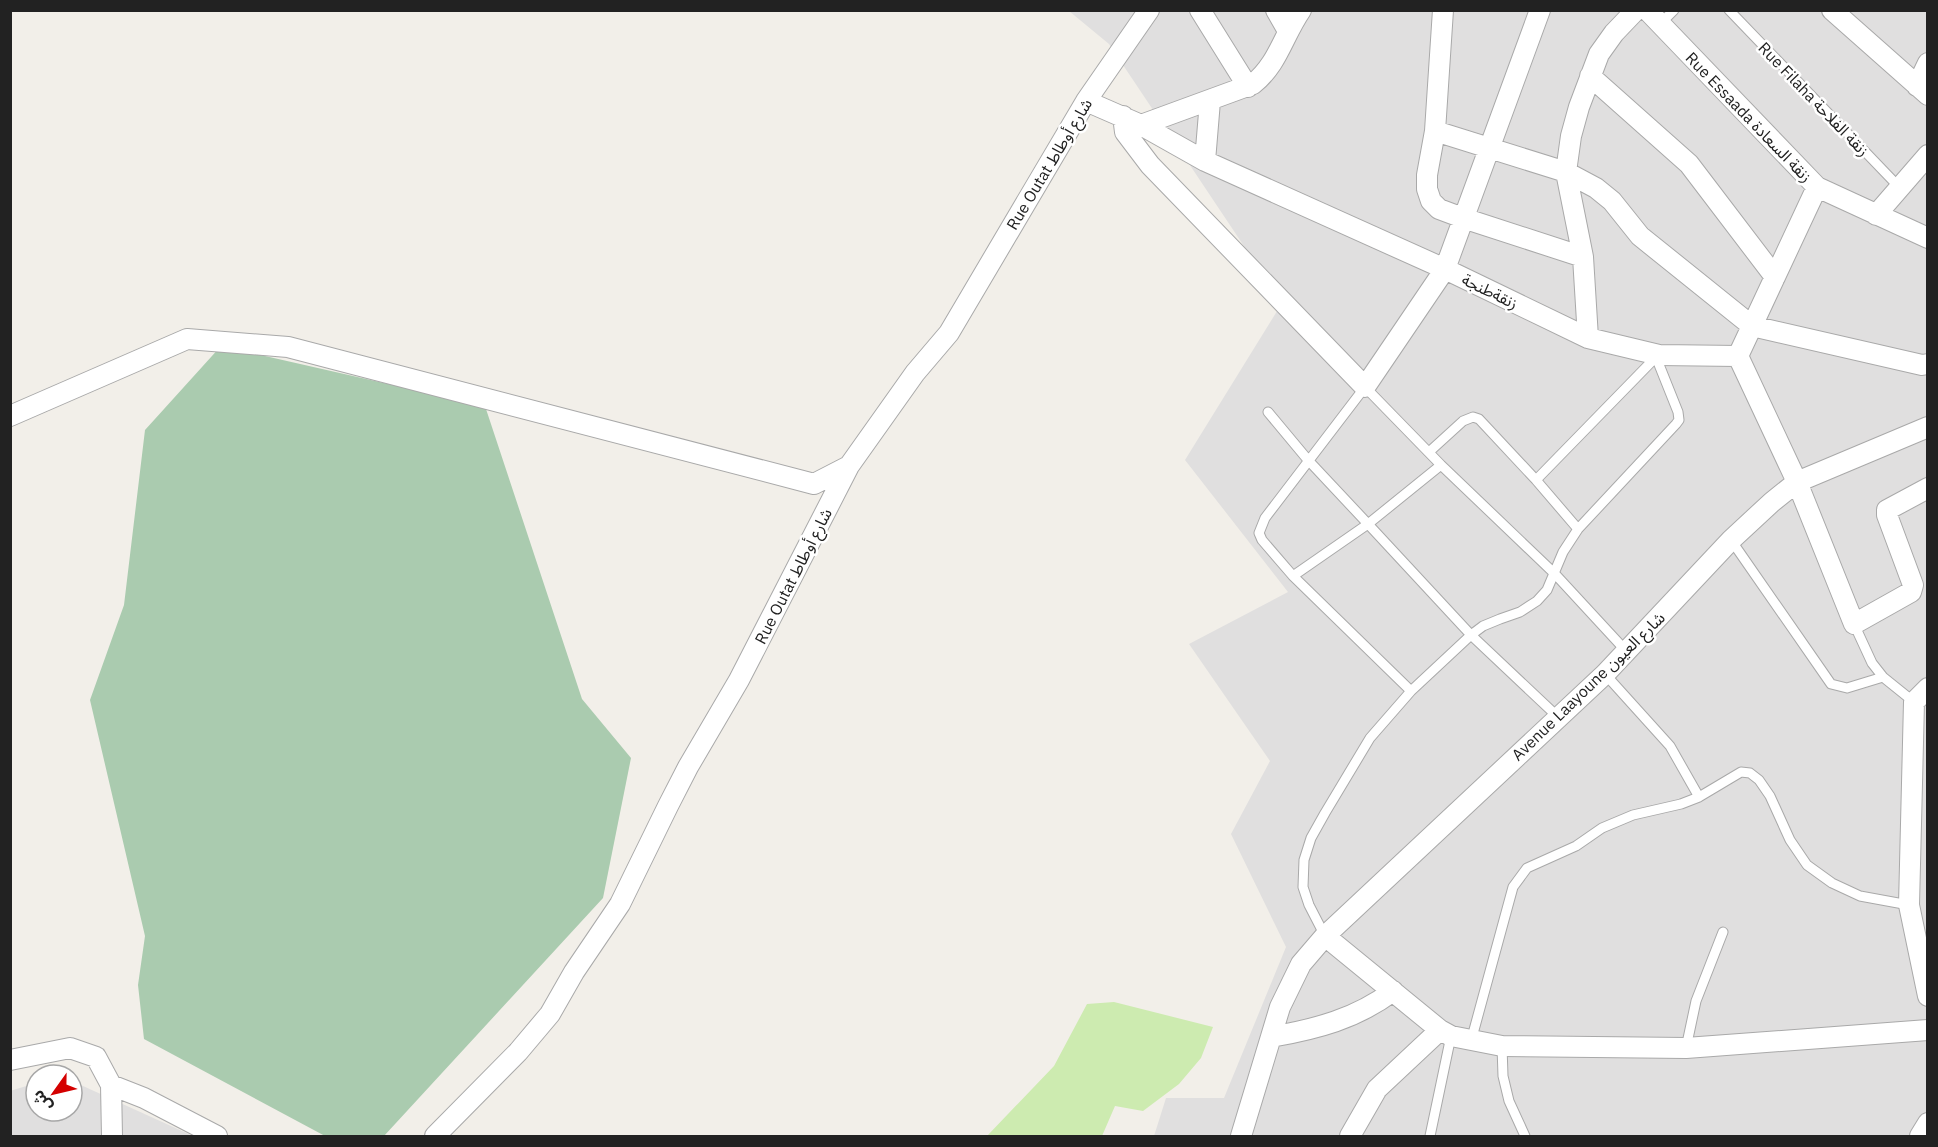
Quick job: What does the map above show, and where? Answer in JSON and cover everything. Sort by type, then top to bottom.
[{"type":"street","points":[[1200,10],[1248,87]]},
{"type":"street","points":[[1276,10],[1288,31]]},
{"type":"street","points":[[1141,125],[1253,84],[1273,64],[1288,31],[1301,10]]},
{"type":"street","points":[[1443,10],[1435,131],[1427,175],[1427,189],[1431,201],[1439,209],[1463,218],[1583,257]]},
{"type":"street","points":[[1123,116],[1125,132],[1150,165],[1365,387],[1445,268],[1539,10]]},
{"type":"street","points":[[1588,338],[1583,257],[1566,172],[1571,136],[1599,54],[1614,33],[1636,10]]},
{"type":"street","points":[[1832,10],[1922,90],[1928,63]]},
{"type":"street","name":"Rue Outat شارع أوطاط","points":[[435,1137],[535,1034],[620,904],[678,786],[740,681],[849,466],[915,373],[949,333],[1139,14]]},
{"type":"street","name":"Rue Essaada زنقة السعادة","points":[[1660,15],[1817,187],[1928,238]]},
{"type":"street","points":[[1590,76],[1689,164],[1775,277]]},
{"type":"street","name":"زنقةطنجة","points":[[1086,101],[1141,125],[1205,161],[1445,268],[1588,338],[1658,356],[1738,356]]},
{"type":"street","points":[[1205,161],[1210,101]]},
{"type":"street","points":[[1435,131],[1566,172],[1596,188],[1612,201],[1640,236],[1752,326],[1922,365],[1928,364]]},
{"type":"street","points":[[1876,215],[1928,155]]},
{"type":"street","points":[[1817,187],[1738,356],[1797,482],[1854,624],[1911,592],[1913,585],[1887,510],[1928,488]]},
{"type":"street","points":[[10,416],[188,339],[288,347],[814,484],[849,466]]},
{"type":"street","name":"Avenue Laayoune شارع العيون","points":[[1240,1137],[1280,1007],[1301,964],[1325,936],[1605,674],[1731,540],[1772,502],[1797,482],[1928,427]]},
{"type":"street","points":[[1921,695],[1909,905],[1928,996]]},
{"type":"street","points":[[1325,936],[1446,1033],[1471,1041],[1502,1046],[1686,1048],[1928,1030]]},
{"type":"street","points":[[1271,1037],[1317,1029],[1339,1021],[1375,1005],[1393,991]]},
{"type":"street","points":[[1350,1137],[1377,1089],[1446,1033]]},
{"type":"street","points":[[10,1060],[70,1048],[96,1057],[111,1084],[112,1137]]},
{"type":"street","points":[[111,1084],[144,1098],[217,1137]]},
{"type":"street","points":[[1920,1137],[1928,1123]]},
{"type":"lane","name":"Rue Filaha زنقة الفلاحة","points":[[1729,10],[1899,187]]},
{"type":"lane","points":[[1325,936],[1309,905],[1303,887],[1304,861],[1311,838],[1370,738],[1411,691],[1483,626],[1520,612],[1537,601],[1547,590],[1563,552],[1578,529],[1679,420],[1658,356],[1536,480]]},
{"type":"lane","points":[[1411,691],[1293,576],[1262,540],[1259,533],[1265,518],[1365,387],[1441,465],[1555,574],[1627,652]]},
{"type":"lane","points":[[1268,412],[1308,460],[1471,635],[1558,717]]},
{"type":"lane","points":[[1429,452],[1463,421],[1473,417],[1479,419],[1578,529]]},
{"type":"lane","points":[[1293,576],[1368,524],[1441,465]]},
{"type":"lane","points":[[1731,540],[1831,684],[1847,688],[1883,677]]},
{"type":"lane","points":[[1854,624],[1872,663],[1883,677],[1921,695]]},
{"type":"lane","points":[[1605,674],[1670,746],[1699,797]]},
{"type":"lane","points":[[1471,1041],[1513,887],[1527,868],[1576,846],[1620,819],[1681,804],[1699,797],[1741,772],[1750,773],[1759,780],[1770,796],[1790,840],[1807,865],[1832,883],[1860,896],[1909,905]]},
{"type":"lane","points":[[1686,1048],[1696,1001],[1723,932]]},
{"type":"lane","points":[[1430,1137],[1446,1033]]},
{"type":"lane","points":[[1502,1046],[1503,1076],[1509,1101],[1525,1137]]},
{"type":"shaded area","points":[[1069,11],[1927,11],[1927,1136],[1154,1136],[1166,1098],[1224,1098],[1286,947],[1231,834],[1270,761],[1189,644],[1288,592],[1185,460],[1282,303],[1109,44]]},
{"type":"shaded area","points":[[84,1086],[193,1136],[11,1136],[10,1091],[24,1087],[24,1123],[84,1123]]},
{"type":"green space","points":[[221,346],[485,406],[582,699],[631,758],[603,898],[384,1136],[325,1136],[144,1039],[138,985],[145,936],[90,700],[124,605],[145,430]]},
{"type":"green space","points":[[1114,1002],[1213,1027],[1201,1058],[1179,1084],[1143,1111],[1115,1106],[1102,1136],[987,1136],[1054,1066],[1087,1004]]}]
